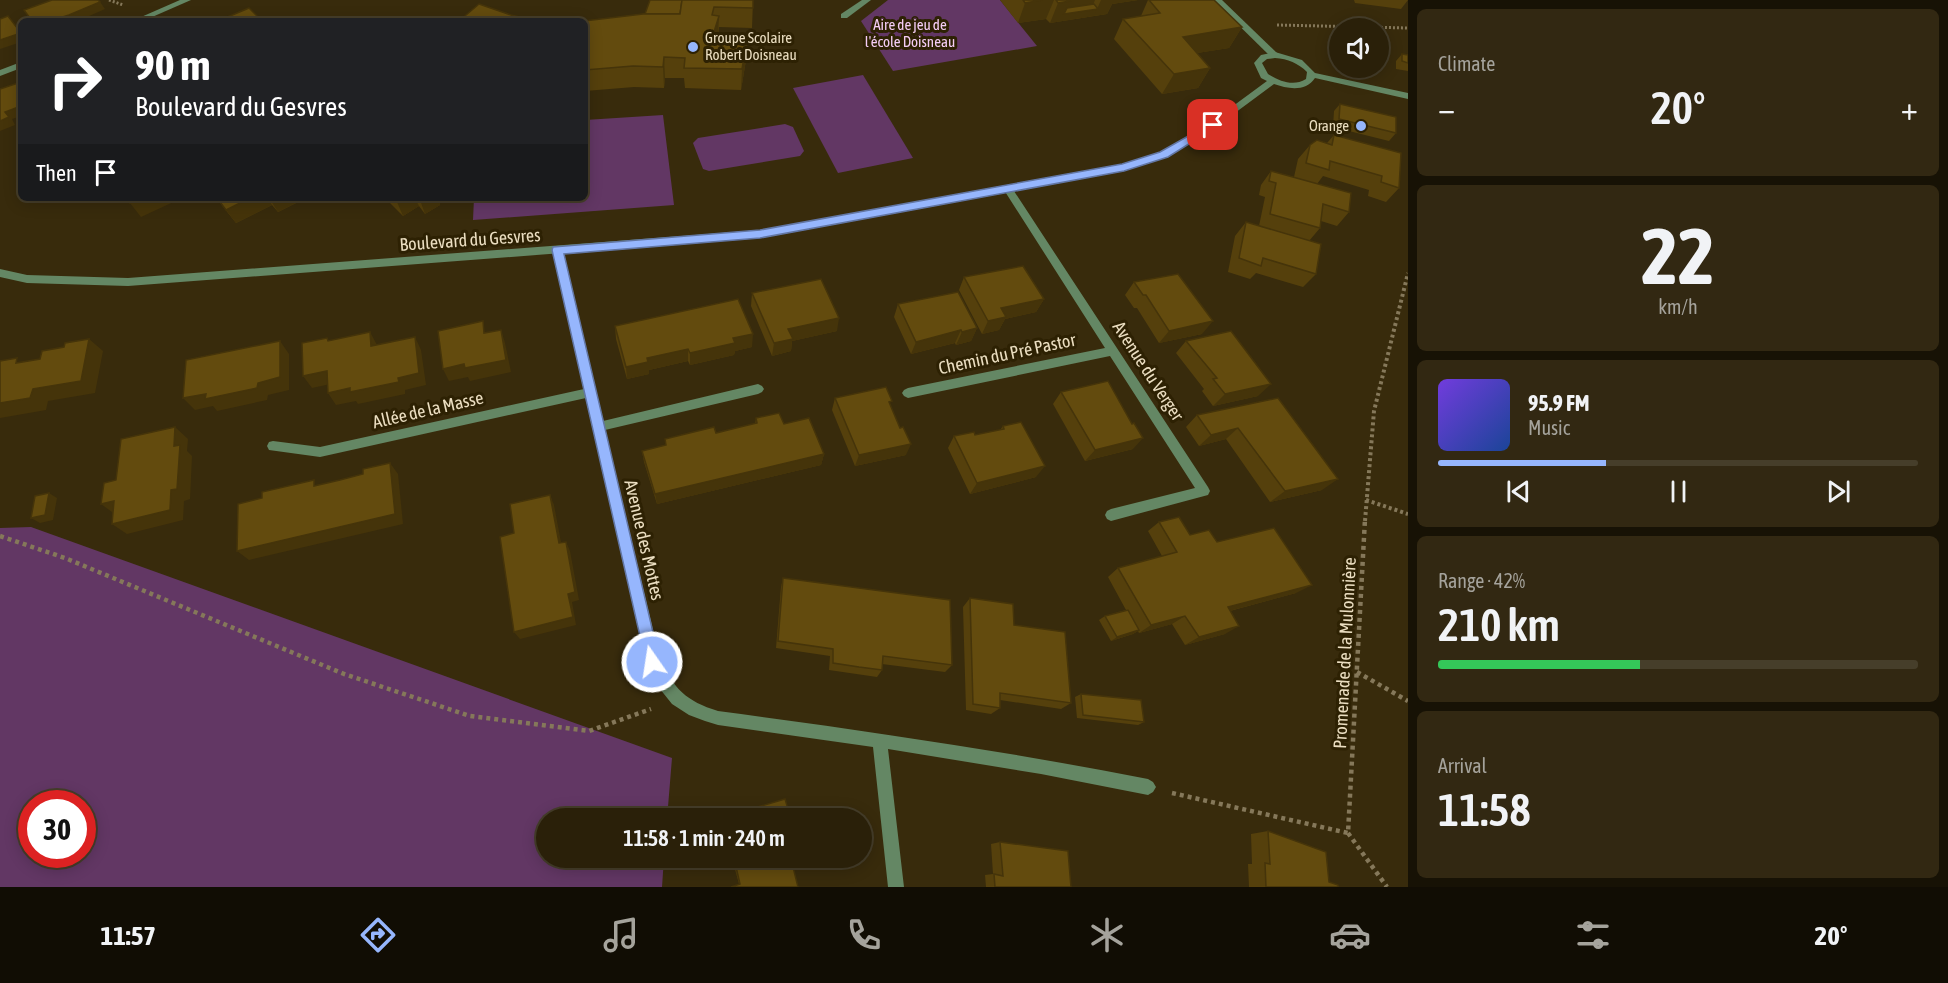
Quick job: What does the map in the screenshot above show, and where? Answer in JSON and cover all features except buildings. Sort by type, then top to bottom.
[{"type":"street","points":[[156,18],[187,0]]},
{"type":"street","points":[[844,16],[867,0]]},
{"type":"street","points":[[1217,0],[1274,55]]},
{"type":"street","points":[[1274,55],[1296,60],[1308,68],[1312,75],[1311,80],[1301,85],[1286,85],[1273,81],[1260,71],[1258,63],[1264,57],[1274,55]]},
{"type":"street","points":[[0,73],[18,66]]},
{"type":"street","points":[[1312,75],[1408,96]]},
{"type":"street","name":"Boulevard du Gesvres","points":[[0,273],[27,279],[128,282],[760,234],[1124,168],[1164,154],[1213,125],[1273,81]]},
{"type":"street","name":"Avenue du Verger","points":[[1009,190],[1204,491],[1111,515]]},
{"type":"street","name":"Avenue des Mottes","points":[[558,250],[652,662],[663,683],[677,700],[692,711],[718,718],[880,739],[1033,763],[1148,787]]},
{"type":"street","name":"Chemin du Pré Pastor","points":[[908,393],[1113,351]]},
{"type":"street","points":[[598,427],[758,390]]},
{"type":"street","name":"Allée de la Masse","points":[[273,446],[321,452],[590,392]]},
{"type":"street","points":[[880,739],[896,887]]},
{"type":"path","points":[[1269,23],[1286,26],[1408,28]]},
{"type":"path","name":"Promenade de la Mulonnière","points":[[1348,833],[1366,500],[1374,411],[1408,273]]},
{"type":"path","points":[[1366,500],[1408,514]]},
{"type":"path","points":[[0,536],[65,558],[344,674],[470,716],[589,731],[677,700]]},
{"type":"path","points":[[1357,672],[1408,701]]},
{"type":"path","points":[[1148,787],[1348,833],[1388,887]]},
{"type":"green space","name":"Aire de jeu de l'école Doisneau","points":[[888,0],[1000,0],[1037,46],[893,71],[861,21]]},
{"type":"green space","points":[[863,75],[913,158],[838,173],[793,88]]},
{"type":"green space","points":[[663,115],[674,205],[473,220],[474,201],[588,201],[588,120]]},
{"type":"green space","points":[[785,124],[793,127],[804,151],[800,156],[709,171],[703,169],[693,143],[698,138]]},
{"type":"green space","points":[[31,527],[672,758],[668,808],[536,808],[536,868],[663,868],[662,887],[0,887],[0,528]]},
{"type":"place","name":"Groupe Scolaire Robert Doisneau","points":[[693,47]]},
{"type":"place","name":"Orange","points":[[1361,126]]},
{"type":"route","points":[[652,662],[558,250],[760,234],[1009,190],[1124,168],[1164,154],[1213,125]]}]
